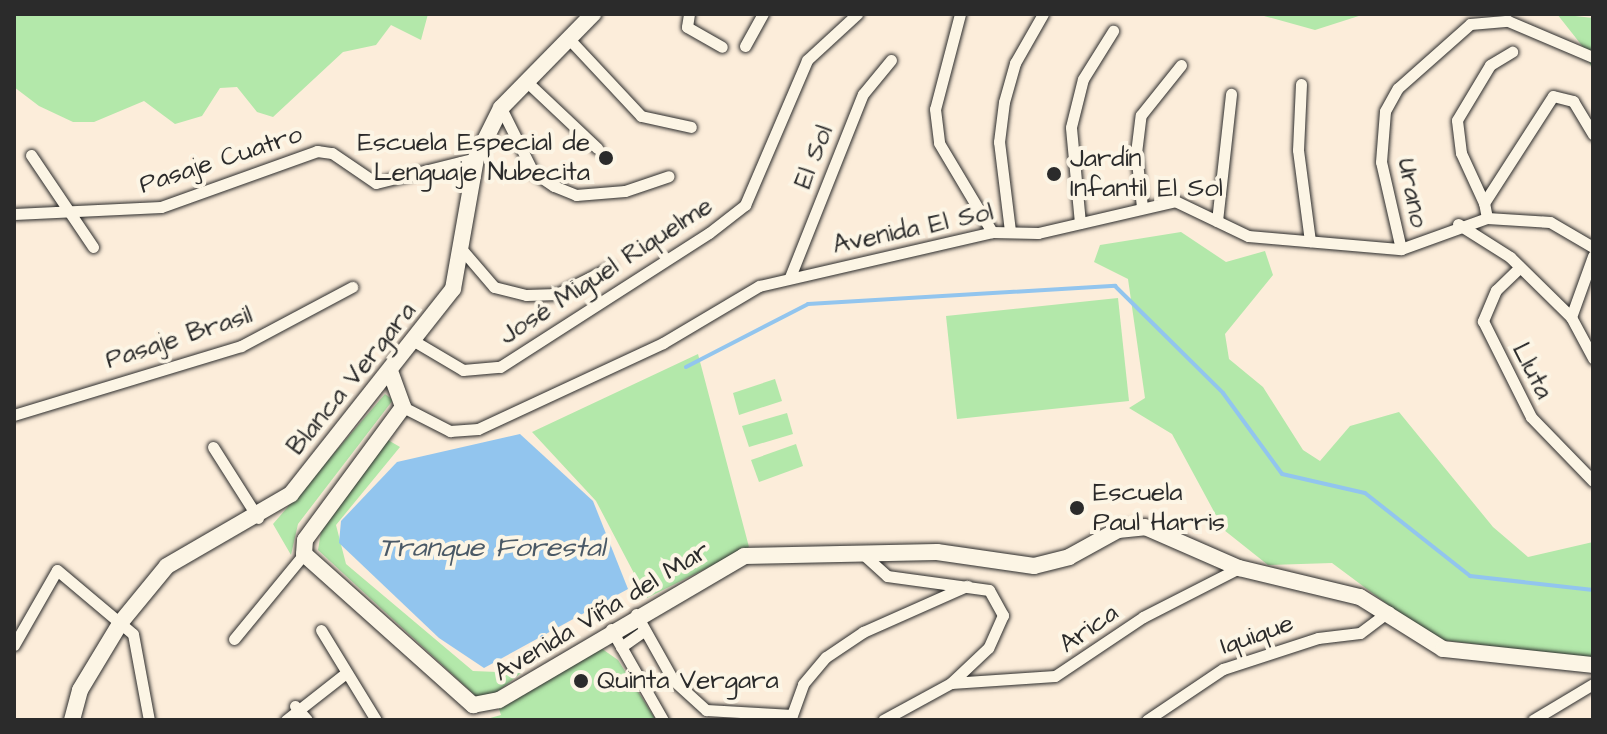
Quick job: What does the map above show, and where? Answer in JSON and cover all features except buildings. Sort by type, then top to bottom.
[{"type":"street","name":"Blanca Vergara","points":[[72,720],[80,690],[121,622],[180,554],[258,518],[291,494],[453,289],[464,252],[476,158],[501,108],[593,14]]},
{"type":"street","points":[[689,14],[687,27],[722,47]]},
{"type":"street","points":[[745,46],[763,14]]},
{"type":"street","name":"José Miguel Riquelme","points":[[414,341],[463,370],[500,367],[709,233],[745,205],[807,60],[857,14]]},
{"type":"street","points":[[960,14],[935,109],[939,143],[992,232]]},
{"type":"street","points":[[1010,231],[999,142],[1004,102],[1015,63],[1043,14]]},
{"type":"street","name":"Urano","points":[[1401,249],[1381,162],[1385,111],[1398,88],[1470,24],[1508,21],[1593,57]]},
{"type":"street","points":[[1080,223],[1071,127],[1083,79],[1113,31]]},
{"type":"street","points":[[570,40],[641,116],[691,127]]},
{"type":"street","points":[[1487,218],[1484,203],[1461,153],[1457,120],[1490,65],[1512,52]]},
{"type":"street","name":"El Sol","points":[[790,277],[863,94],[891,60]]},
{"type":"street","points":[[1142,207],[1136,153],[1141,115],[1181,65]]},
{"type":"street","points":[[526,81],[597,148]]},
{"type":"street","points":[[1301,84],[1298,150],[1310,241]]},
{"type":"street","points":[[1484,203],[1553,96],[1564,93],[1593,134]]},
{"type":"street","points":[[1217,221],[1231,94]]},
{"type":"street","points":[[501,108],[533,172],[554,186],[576,195],[613,192],[669,176]]},
{"type":"street","name":"Pasaje Cuatro","points":[[14,214],[161,207],[317,151],[332,153],[376,183],[476,158]]},
{"type":"street","points":[[31,155],[93,247]]},
{"type":"street","name":"Avenida El Sol","points":[[403,407],[450,431],[478,429],[663,343],[759,286],[992,232],[1080,223],[1175,201],[1248,236],[1401,249],[1458,224],[1487,218],[1550,222],[1593,247]]},
{"type":"street","points":[[1458,224],[1571,317],[1593,358]]},
{"type":"street","points":[[464,252],[494,287],[526,295],[557,294],[611,267]]},
{"type":"street","points":[[1571,317],[1593,256]]},
{"type":"street","name":"Lluta","points":[[1517,270],[1496,290],[1483,321],[1531,417],[1593,481]]},
{"type":"street","name":"Pasaje Brasil","points":[[14,415],[241,346],[352,287]]},
{"type":"street","points":[[234,639],[304,554],[305,540],[403,407],[390,371]]},
{"type":"street","points":[[213,447],[258,518]]},
{"type":"street","name":"Avenida Viña del Mar","points":[[304,554],[473,705],[499,700],[636,614],[744,556],[783,550],[865,556],[937,552],[1052,564],[1118,530],[1145,527],[1239,568],[1360,597],[1389,611],[1443,649],[1593,665]]},
{"type":"street","points":[[865,556],[887,576],[989,590],[1003,615],[988,648],[951,683],[883,720]]},
{"type":"street","name":"Arica","points":[[951,683],[1055,676],[1143,617],[1239,568]]},
{"type":"street","points":[[14,645],[57,570],[133,634],[149,720]]},
{"type":"street","points":[[636,614],[673,680],[706,710],[793,718],[803,684],[826,657],[863,632],[969,585]]},
{"type":"street","name":"Iquique","points":[[1147,720],[1223,669],[1318,638],[1360,633],[1389,611]]},
{"type":"street","points":[[611,629],[663,720]]},
{"type":"street","points":[[321,630],[376,720]]},
{"type":"street","name":"Avenida Viña del Mar","points":[[621,647],[645,630]]},
{"type":"street","points":[[286,720],[295,706],[346,673]]},
{"type":"street","points":[[1533,720],[1593,684]]},
{"type":"street","points":[[295,706],[307,720]]},
{"type":"green space","points":[[14,14],[428,14],[421,40],[391,25],[376,45],[343,52],[273,117],[257,112],[237,87],[220,88],[202,116],[175,124],[144,101],[94,122],[73,122],[39,106],[14,87]]},
{"type":"green space","points":[[1257,14],[1365,14],[1315,30]]},
{"type":"green space","points":[[1557,14],[1593,18],[1593,71],[1583,47]]},
{"type":"green space","points":[[1181,232],[1226,262],[1265,251],[1273,275],[1225,334],[1229,359],[1263,387],[1303,450],[1320,461],[1350,426],[1399,412],[1493,527],[1528,557],[1593,542],[1593,659],[1434,639],[1332,563],[1268,565],[1224,530],[1172,434],[1129,408],[1145,398],[1128,279],[1094,262],[1100,245]]},
{"type":"green space","points":[[1118,298],[1129,401],[957,419],[946,316]]},
{"type":"green space","points":[[698,354],[749,547],[647,598],[596,501],[532,432]]},
{"type":"green space","points":[[775,379],[782,401],[739,415],[733,393]]},
{"type":"green space","points":[[385,394],[393,400],[298,524],[291,555],[273,524]]},
{"type":"green space","points":[[787,413],[793,434],[749,447],[742,426]]},
{"type":"green space","points":[[388,440],[400,447],[336,525],[346,564],[473,671],[521,673],[496,693],[478,698],[318,550],[321,532]]},
{"type":"green space","points":[[796,444],[803,466],[759,482],[751,460]]},
{"type":"green space","name":"Quinta Vergara","points":[[598,646],[618,660],[656,720],[483,720],[501,715],[497,703]]},
{"type":"water","name":"Tranque Forestal","points":[[520,434],[593,501],[628,589],[484,668],[439,638],[339,543],[341,521],[397,462]]},
{"type":"waterway","points":[[686,367],[808,304],[1115,286],[1223,393],[1282,474],[1365,493],[1470,576],[1593,590]]},
{"type":"place","name":"Escuela Especial de Lenguaje Nubecita","points":[[606,158]]},
{"type":"place","name":"Jardín Infantil El Sol","points":[[1054,174]]},
{"type":"place","name":"Escuela Paul Harris","points":[[1077,508]]},
{"type":"place","name":"Quinta Vergara","points":[[581,681]]}]
